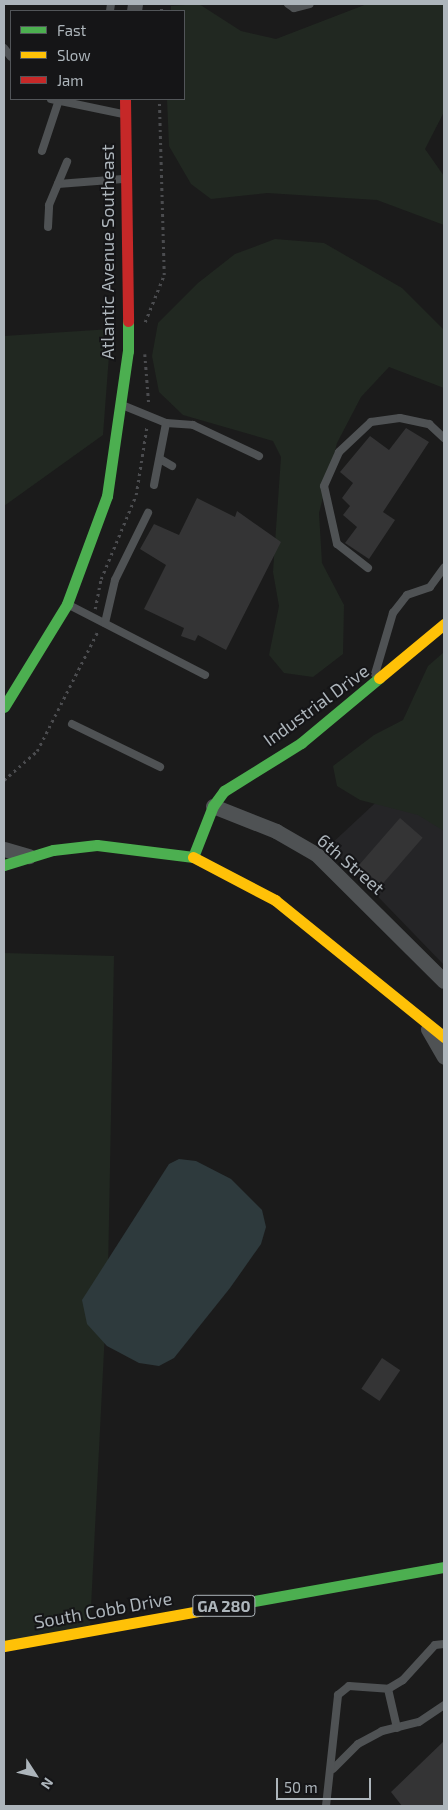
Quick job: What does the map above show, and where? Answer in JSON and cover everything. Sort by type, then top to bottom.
[{"type":"street","name":"Atlantic Avenue Southeast","points":[[4,707],[67,604],[108,496],[122,404],[130,301],[124,100]]},
{"type":"street","name":"Industrial Drive","points":[[193,857],[213,806],[238,778],[301,743],[371,688],[444,624]]},
{"type":"street","name":"6th Street","points":[[213,806],[276,831],[316,854],[444,981]]},
{"type":"street","points":[[4,865],[29,856],[107,845],[193,857],[270,897],[444,1037]]},
{"type":"street","points":[[4,849],[29,856]]},
{"type":"street","points":[[419,1015],[444,1056]]},
{"type":"street","name":"South Cobb Drive","points":[[4,1646],[444,1567]]},
{"type":"lane","points":[[288,4],[294,8],[310,4]]},
{"type":"lane","points":[[52,100],[58,103],[125,115]]},
{"type":"lane","points":[[42,151],[58,103]]},
{"type":"lane","points":[[48,227],[49,205],[67,162]]},
{"type":"lane","points":[[58,184],[125,179]]},
{"type":"lane","points":[[122,404],[166,422],[193,425],[259,456]]},
{"type":"lane","points":[[368,568],[337,544],[324,486],[339,452],[371,422],[400,418],[428,424],[444,438]]},
{"type":"lane","points":[[154,485],[166,422]]},
{"type":"lane","points":[[160,459],[172,466]]},
{"type":"lane","points":[[105,624],[115,580],[148,513]]},
{"type":"lane","points":[[371,688],[393,613],[407,596],[430,587],[444,568]]},
{"type":"lane","points":[[67,604],[205,675]]},
{"type":"lane","points":[[72,724],[160,767]]},
{"type":"lane","points":[[326,1806],[333,1769],[338,1695],[349,1686],[388,1689],[403,1680],[435,1645],[444,1644]]},
{"type":"lane","points":[[388,1689],[397,1728]]},
{"type":"lane","points":[[333,1769],[358,1744],[397,1728],[419,1722],[444,1704]]},
{"type":"shaded area","points":[[199,4],[241,31],[276,39],[367,4],[444,4],[444,112],[425,149],[444,176],[444,225],[377,200],[267,193],[211,199],[191,184],[169,146],[167,100],[185,100],[185,10],[171,10],[171,6]]},
{"type":"shaded area","points":[[275,239],[324,243],[402,288],[444,330],[444,388],[389,367],[361,397],[337,443],[319,513],[322,563],[344,605],[343,654],[313,677],[284,673],[269,655],[279,606],[273,572],[281,457],[273,441],[183,415],[159,392],[152,356],[158,323],[198,283],[235,254]]},
{"type":"shaded area","points":[[111,329],[103,435],[4,506],[4,336]]},
{"type":"shaded area","points":[[444,652],[444,831],[418,815],[360,800],[337,786],[333,766],[374,735],[403,720],[428,666]]},
{"type":"shaded area","points":[[444,739],[444,965],[329,846]]},
{"type":"shaded area","points":[[4,953],[114,956],[108,1272],[90,1627],[4,1644]]},
{"type":"shaded area","points":[[179,1159],[196,1161],[231,1179],[262,1210],[266,1227],[261,1244],[230,1288],[174,1358],[159,1366],[139,1363],[107,1346],[87,1324],[82,1300],[169,1164]]},
{"type":"building","points":[[406,428],[429,442],[383,512],[395,520],[369,559],[345,543],[357,527],[343,515],[350,506],[342,498],[353,483],[340,472],[370,436],[389,450]]},
{"type":"building","points":[[197,498],[235,517],[237,511],[281,542],[226,650],[198,635],[195,641],[181,636],[184,628],[144,609],[166,565],[140,549],[154,524],[179,535]]},
{"type":"building","points":[[400,818],[423,838],[381,885],[359,866]]},
{"type":"building","points":[[382,1358],[400,1370],[380,1401],[361,1389]]},
{"type":"building","points":[[444,1741],[444,1806],[402,1806],[391,1792]]},
{"type":"traffic: fast","points":[[4,707],[67,604],[107,496],[128,351],[128,321]]},
{"type":"traffic: fast","points":[[4,865],[53,850],[97,845],[193,857],[213,806],[224,791],[301,743],[379,678]]},
{"type":"traffic: fast","points":[[221,1607],[444,1567]]},
{"type":"traffic: slow","points":[[379,678],[444,624]]},
{"type":"traffic: slow","points":[[193,857],[275,900],[444,1037]]},
{"type":"traffic: slow","points":[[4,1646],[221,1607]]},
{"type":"traffic: jam","points":[[125,100],[128,321]]}]
